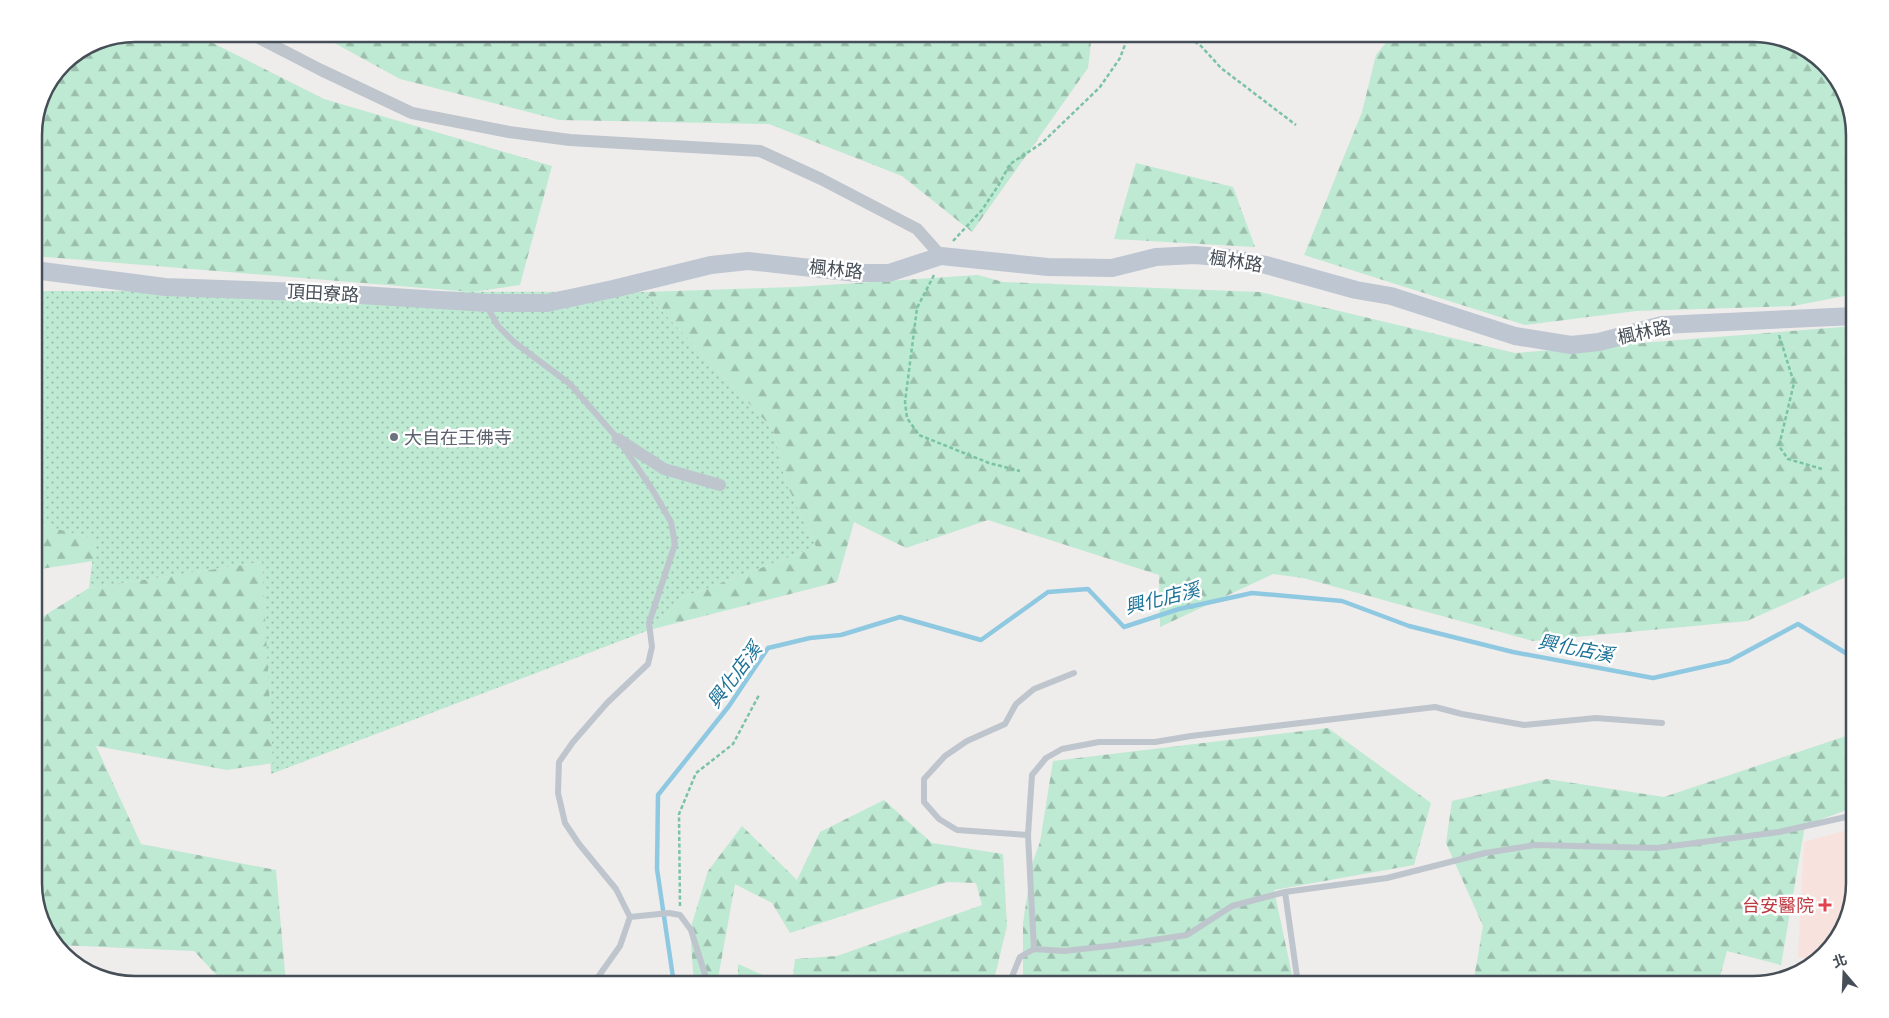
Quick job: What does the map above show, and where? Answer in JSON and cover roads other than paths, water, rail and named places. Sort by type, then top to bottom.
[{"type":"street","points":[[266,42],[320,70],[412,113],[509,132],[570,140],[760,151],[821,179],[917,229],[941,256]]},
{"type":"street","name":"楓林路","points":[[612,289],[711,265],[748,261],[856,273],[888,272],[941,256],[1048,267],[1112,268],[1156,257],[1195,255],[1230,258],[1266,265],[1356,290],[1391,296],[1516,336],[1571,345],[1599,342],[1662,325],[1846,316]]},
{"type":"street","name":"頂田寮路","points":[[43,271],[164,287],[329,293],[488,303],[547,303],[612,289]]},
{"type":"street","points":[[618,440],[664,469],[720,485]]},
{"type":"lane","points":[[488,303],[494,319],[514,342],[570,384],[618,440],[652,489],[671,522],[675,544],[649,624],[652,647],[648,664],[607,703],[573,742],[559,762],[558,793],[565,823],[579,844],[616,889],[630,917],[620,946],[599,976]]},
{"type":"lane","points":[[1028,835],[957,830],[939,819],[924,802],[924,779],[945,756],[967,741],[1005,724],[1016,704],[1034,689],[1074,673]]},
{"type":"lane","points":[[1034,949],[1028,835],[1032,775],[1046,758],[1062,749],[1099,742],[1155,742],[1435,707],[1462,714],[1524,725],[1596,718],[1662,723]]},
{"type":"lane","points":[[1012,976],[1020,957],[1034,949],[1064,951],[1187,935],[1232,906],[1285,892],[1388,878],[1485,854],[1534,845],[1657,848],[1779,832],[1846,817]]},
{"type":"lane","points":[[1285,892],[1297,976]]},
{"type":"lane","points":[[630,917],[668,913],[680,914],[691,930],[705,976]]},
{"type":"waterway","name":"興化店溪","points":[[673,976],[657,869],[658,795],[729,706],[768,648],[810,638],[841,635],[900,617],[981,640],[1048,592],[1088,589],[1124,627],[1179,609],[1252,593],[1342,601],[1409,626],[1513,652],[1653,678],[1729,661],[1798,624],[1846,653]]},
{"type":"place","name":"大自在王佛寺","points":[[394,437]]},
{"type":"place","name":"台安醫院","points":[[1825,905]]}]
